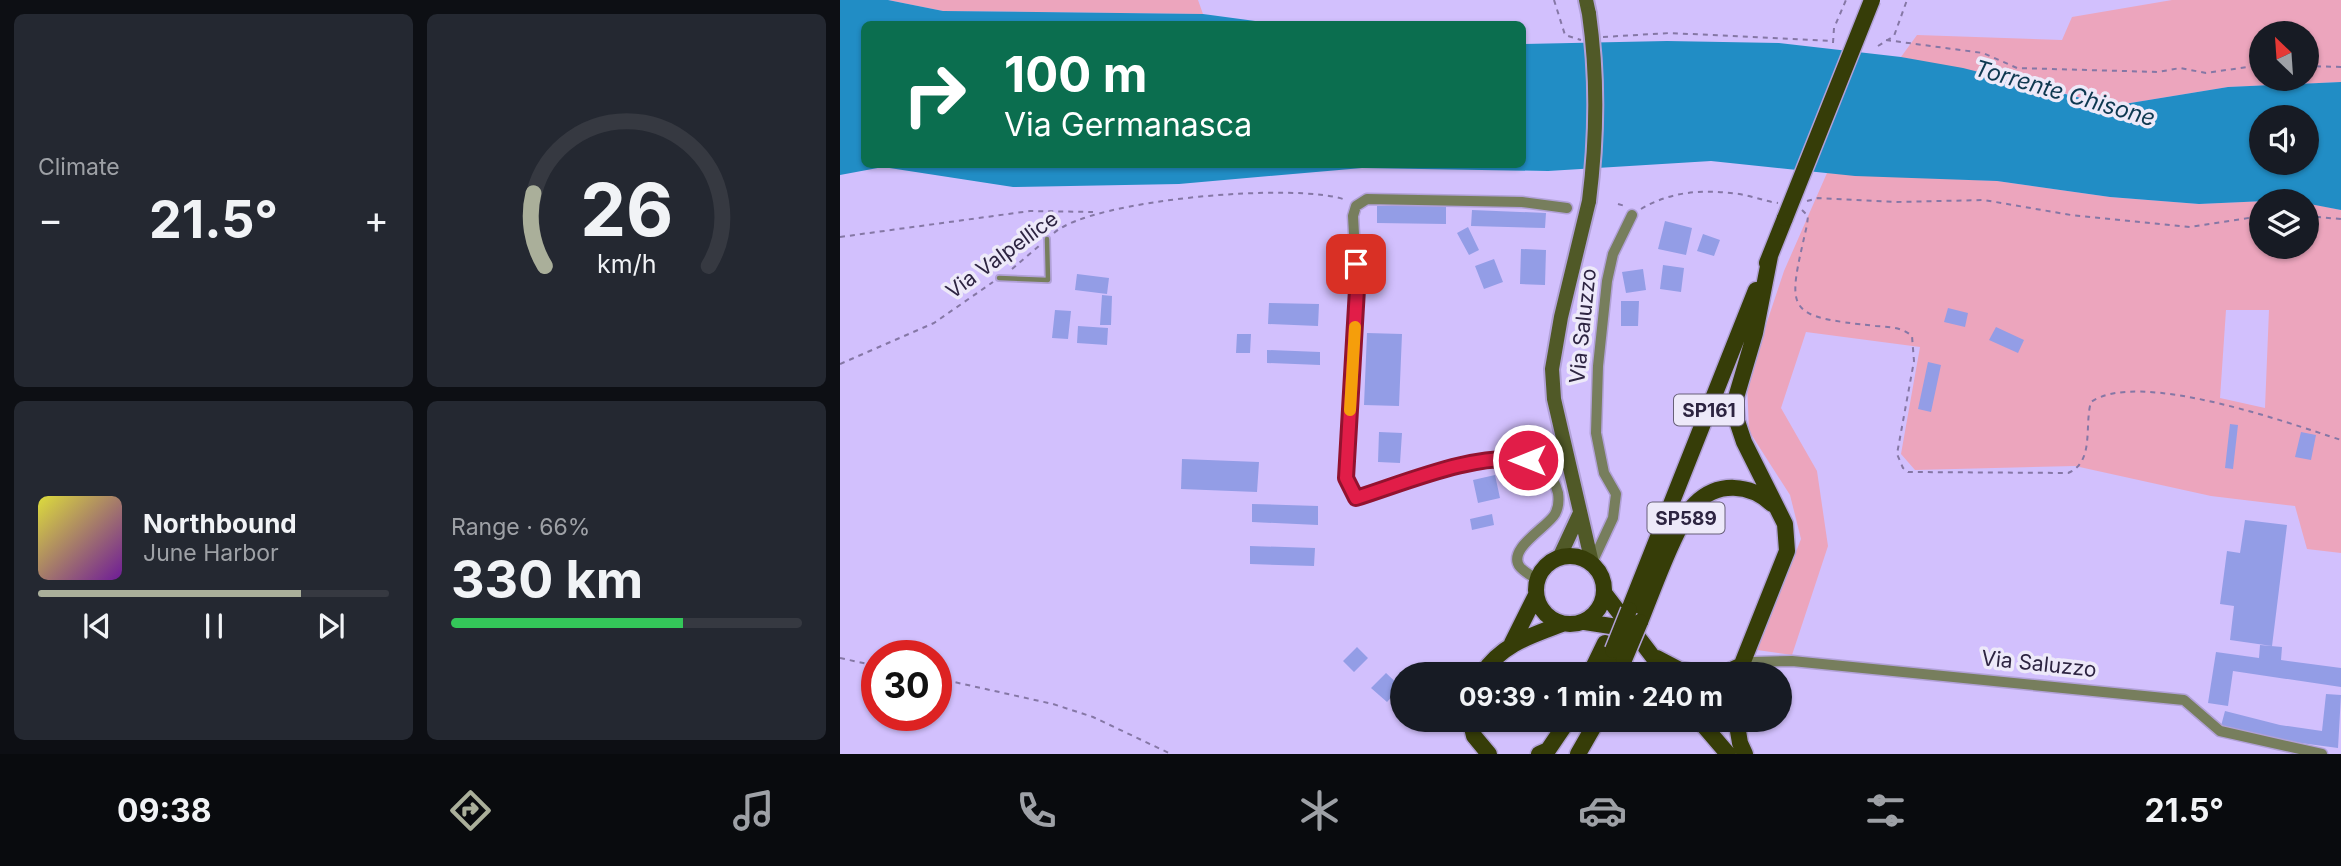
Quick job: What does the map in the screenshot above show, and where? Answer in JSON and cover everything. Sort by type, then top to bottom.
[{"type":"main road","name":"SP161","points":[[1615,657],[1647,565],[1872,0]]},
{"type":"main road","points":[[1587,7],[1596,86],[1595,137],[1589,201],[1561,317],[1552,369],[1554,399],[1592,563]]},
{"type":"main road","points":[[1742,662],[1787,551],[1785,524],[1745,442],[1737,421],[1735,401],[1755,333],[1770,256]]},
{"type":"main road","name":"SP589","points":[[1630,616],[1694,504],[1710,493],[1724,488],[1743,487],[1760,493],[1780,512]]},
{"type":"main road","points":[[1512,643],[1542,570],[1559,558],[1579,515]]},
{"type":"main road","points":[[1559,558],[1582,558],[1592,563],[1600,572],[1605,594],[1630,616],[1658,662]]},
{"type":"main road","points":[[1537,587],[1544,614],[1562,624]]},
{"type":"main road","points":[[1585,622],[1595,615],[1605,594]]},
{"type":"main road","points":[[1491,662],[1512,643],[1562,624],[1630,616]]},
{"type":"main road","points":[[1654,657],[1664,662]]},
{"type":"main road","points":[[1473,732],[1489,753]]},
{"type":"main road","points":[[1539,754],[1548,750],[1560,732]]},
{"type":"main road","points":[[1577,754],[1584,732]]},
{"type":"main road","points":[[1577,754],[1590,732]]},
{"type":"main road","points":[[1709,732],[1728,754]]},
{"type":"main road","points":[[1739,732],[1745,754]]},
{"type":"street","points":[[1537,587],[1520,568],[1517,561],[1519,551],[1556,514],[1559,503],[1557,486],[1546,471],[1528,460],[1513,458],[1482,462],[1356,498],[1346,478],[1357,289],[1353,216],[1356,206],[1367,199],[1522,202],[1567,208]]},
{"type":"street","name":"Via Saluzzo","points":[[1592,563],[1613,518],[1616,495],[1604,473],[1596,433],[1598,366],[1607,281],[1613,254],[1632,215]]},
{"type":"street","name":"Via Saluzzo","points":[[1753,662],[1793,661],[2184,700],[2220,731],[2322,754]]},
{"type":"lane","points":[[999,278],[1048,280],[1046,239]]},
{"type":"path","points":[[1555,0],[1565,35],[1578,40],[1591,38]]},
{"type":"path","points":[[1604,37],[1670,33],[1833,42],[1834,28],[1846,0]]},
{"type":"path","points":[[1878,46],[1894,36],[1907,0]]},
{"type":"path","points":[[1886,40],[1983,53],[2017,68],[2158,72],[2180,68],[2206,73],[2249,67]]},
{"type":"path","points":[[2319,66],[2341,67]]},
{"type":"path","points":[[1632,215],[1656,201],[1682,192],[1739,194],[1786,211]]},
{"type":"path","name":"Via Valpellice","points":[[840,364],[934,323],[999,278],[1060,228],[1094,212],[1149,202],[1266,195],[1333,196],[1356,206]]},
{"type":"path","points":[[1807,201],[1818,198],[1896,202],[1984,200],[2071,215],[2190,227],[2249,218]]},
{"type":"path","points":[[1797,205],[1808,216],[1793,287],[1799,306],[1809,316],[1828,321],[1893,328],[1907,331],[1912,336],[1914,361],[1897,454],[1899,463],[1908,472],[2068,473],[2075,470],[2083,460],[2091,402],[2112,392],[2167,395],[2249,410],[2341,440]]},
{"type":"path","points":[[840,237],[1031,211],[1094,212]]},
{"type":"path","points":[[2319,217],[2341,219]]},
{"type":"path","points":[[840,658],[861,663]]},
{"type":"path","points":[[952,682],[1054,704],[1093,717],[1171,754]]},
{"type":"shaded area","points":[[888,0],[1198,0],[1203,14],[943,11]]},
{"type":"shaded area","points":[[2172,0],[2341,0],[2341,82],[2319,83],[2319,21],[2249,21],[2249,86],[2228,87],[2112,106],[2038,86],[1901,57],[1917,35],[2062,40],[2072,17]]},
{"type":"shaded area","points":[[1827,173],[1997,181],[2110,197],[2199,204],[2249,202],[2249,259],[2319,259],[2319,205],[2341,210],[2341,553],[2307,549],[2295,506],[2211,496],[2075,466],[1915,470],[1901,454],[1920,347],[1806,332],[1781,408],[1817,471],[1828,546],[1792,655],[1757,650],[1801,539],[1790,495],[1749,431],[1747,382],[1784,271]],"holes":[[[2226,310],[2269,310],[2265,408],[2220,398]]]},
{"type":"water","points":[[840,0],[888,0],[943,11],[1203,14],[1256,21],[861,21],[861,168],[878,168],[840,175]]},
{"type":"water","points":[[1667,41],[1779,43],[1901,57],[1963,68],[2112,106],[2228,87],[2249,86],[2249,91],[2319,91],[2319,83],[2341,82],[2341,210],[2319,206],[2319,189],[2249,189],[2249,202],[2199,204],[2110,197],[1997,181],[1855,176],[1711,161],[1548,171],[1362,168],[1526,168],[1526,44]]},
{"type":"water","points":[[890,168],[1362,168],[1179,184],[1013,187]]},
{"type":"building","points":[[1377,206],[1446,206],[1446,224],[1377,223]]},
{"type":"building","points":[[1472,210],[1546,213],[1545,228],[1471,226]]},
{"type":"building","points":[[1665,221],[1692,228],[1686,255],[1658,249]]},
{"type":"building","points":[[1468,227],[1479,250],[1469,255],[1457,233]]},
{"type":"building","points":[[1703,234],[1720,240],[1714,256],[1697,251]]},
{"type":"building","points":[[1521,249],[1546,250],[1545,285],[1520,284]]},
{"type":"building","points":[[1494,259],[1503,282],[1484,289],[1475,266]]},
{"type":"building","points":[[1663,265],[1684,268],[1681,292],[1660,289]]},
{"type":"building","points":[[1643,269],[1646,290],[1626,293],[1622,272]]},
{"type":"building","points":[[1077,274],[1109,278],[1107,294],[1075,290]]},
{"type":"building","points":[[1102,295],[1112,296],[1111,325],[1100,325]]},
{"type":"building","points":[[1621,301],[1639,301],[1638,326],[1621,326]]},
{"type":"building","points":[[1269,303],[1319,304],[1318,326],[1268,324]]},
{"type":"building","points":[[1948,308],[1968,313],[1965,327],[1944,322]]},
{"type":"building","points":[[1055,310],[1071,311],[1068,339],[1052,338]]},
{"type":"building","points":[[1078,326],[1108,328],[1107,345],[1077,343]]},
{"type":"building","points":[[1996,327],[2024,340],[2018,353],[1989,340]]},
{"type":"building","points":[[1367,333],[1402,334],[1399,406],[1364,405]]},
{"type":"building","points":[[1237,334],[1251,334],[1250,353],[1236,353]]},
{"type":"building","points":[[1267,350],[1320,352],[1320,365],[1267,363]]},
{"type":"building","points":[[1928,362],[1941,365],[1931,412],[1918,409]]},
{"type":"building","points":[[2230,424],[2238,425],[2233,469],[2225,468]]},
{"type":"building","points":[[1379,432],[1402,433],[1400,463],[1378,462]]},
{"type":"building","points":[[2301,432],[2316,435],[2311,460],[2295,457]]},
{"type":"building","points":[[1182,459],[1259,462],[1257,492],[1181,489]]},
{"type":"building","points":[[1495,475],[1500,498],[1478,503],[1473,480]]},
{"type":"building","points":[[1252,504],[1318,506],[1318,525],[1252,522]]},
{"type":"building","points":[[1492,514],[1494,525],[1472,530],[1470,519]]},
{"type":"building","points":[[2245,520],[2287,525],[2272,646],[2230,640],[2234,606],[2220,604],[2227,551],[2240,553]]},
{"type":"building","points":[[1250,546],[1315,548],[1314,566],[1250,564]]},
{"type":"building","points":[[2260,645],[2282,647],[2281,660],[2341,668],[2341,687],[2233,671],[2228,706],[2208,703],[2216,652],[2259,658]]},
{"type":"building","points":[[1357,647],[1368,658],[1354,672],[1343,661]]},
{"type":"building","points":[[1386,673],[1390,677],[1390,699],[1387,702],[1371,688]]},
{"type":"building","points":[[2326,694],[2341,695],[2338,748],[2271,739],[2221,726],[2225,711],[2280,725],[2322,731]]},
{"type":"slow traffic","points":[[1350,410],[1355,327]]},
{"type":"route","points":[[1356,264],[1357,289],[1346,478],[1356,498],[1482,462],[1513,458],[1528,460]]},
{"type":"water label","name":"Torrente Chisone","points":[[2065,93]]}]
